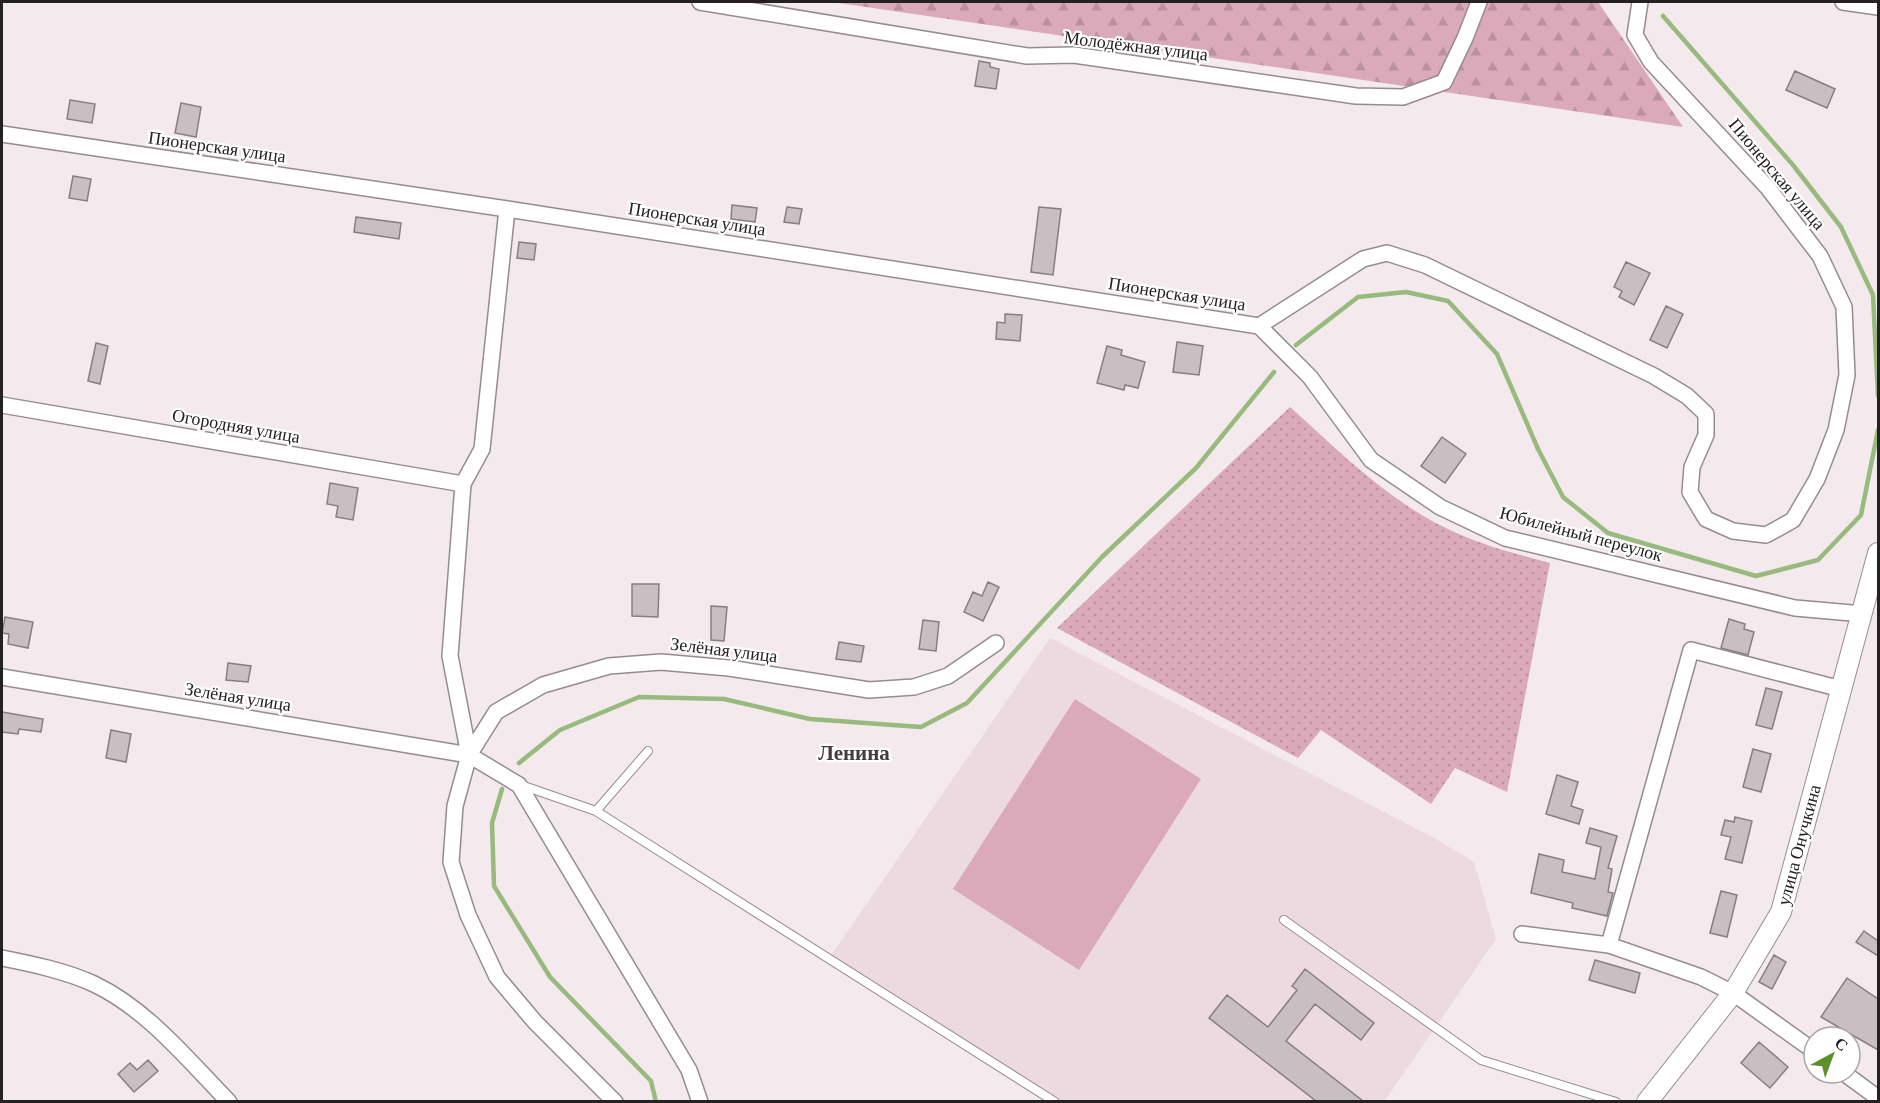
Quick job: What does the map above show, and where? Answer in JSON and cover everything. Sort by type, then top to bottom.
[{"type":"street","name":"Молодёжная улица","points":[[700,2],[1027,56],[1074,55],[1356,96],[1402,97],[1444,82],[1466,38],[1479,2]]},
{"type":"street","name":"Пионерская улица","points":[[2,134],[507,209],[1259,326],[1363,259],[1388,253],[1425,265],[1654,376],[1687,396],[1706,414],[1706,435],[1692,467],[1690,492],[1706,519],[1733,531],[1766,535],[1793,520],[1817,479],[1836,430],[1847,375],[1844,307],[1820,256],[1768,188],[1651,62],[1635,35],[1640,2]]},
{"type":"street","points":[[1843,2],[1878,8]]},
{"type":"street","points":[[468,755],[450,656],[463,484],[482,449],[507,209]]},
{"type":"street","name":"Юбилейный переулок","points":[[1259,326],[1310,377],[1371,460],[1440,507],[1505,538],[1795,608],[1863,614]]},
{"type":"street","name":"Огородняя улица","points":[[2,405],[463,484]]},
{"type":"street","name":"улица Онучкина","points":[[1647,1101],[1734,993],[1781,912],[1878,553]]},
{"type":"street","name":"Зелёная улица","points":[[615,1101],[535,1022],[497,977],[468,915],[451,862],[455,806],[468,755],[496,712],[543,685],[609,666],[661,662],[729,668],[869,690],[914,687],[948,676],[996,643]]},
{"type":"street","points":[[1609,945],[1691,650],[1841,689]]},
{"type":"street","name":"Зелёная улица","points":[[2,677],[468,755],[519,784],[689,1070],[700,1101]]},
{"type":"street","points":[[1522,934],[1609,945],[1701,977],[1734,993],[1802,1042]]},
{"type":"street","points":[[2,958],[61,972],[95,985],[141,1015],[229,1101]]},
{"type":"street","points":[[1860,1085],[1878,1098]]},
{"type":"lane","points":[[596,811],[648,751]]},
{"type":"lane","points":[[519,784],[596,811],[1055,1101]]},
{"type":"lane","points":[[1284,920],[1481,1060],[1616,1101]]},
{"type":"shaded area","points":[[1050,638],[1434,838],[1474,862],[1496,939],[1384,1102],[1054,1101],[830,957]]},
{"type":"green space","points":[[832,2],[1598,2],[1683,127]]},
{"type":"green space","points":[[1290,407],[1362,472],[1421,515],[1481,543],[1550,563],[1507,792],[1455,768],[1431,804],[1321,730],[1298,758],[1057,628]]},
{"type":"green space","points":[[1075,699],[1201,779],[1079,970],[953,889]]},
{"type":"building","points":[[979,61],[990,63],[990,67],[999,69],[996,89],[975,86]]},
{"type":"building","points":[[1795,71],[1835,89],[1827,108],[1786,90]]},
{"type":"building","points":[[70,100],[95,104],[92,123],[67,119]]},
{"type":"building","points":[[181,103],[201,107],[196,137],[175,133]]},
{"type":"building","points":[[73,176],[91,179],[87,201],[69,198]]},
{"type":"building","points":[[732,205],[757,208],[755,222],[731,219]]},
{"type":"building","points":[[787,207],[802,209],[799,224],[784,222]]},
{"type":"building","points":[[1039,207],[1061,209],[1053,275],[1031,272]]},
{"type":"building","points":[[356,217],[401,223],[399,239],[354,232]]},
{"type":"building","points":[[519,242],[536,244],[534,260],[517,258]]},
{"type":"building","points":[[1626,262],[1650,273],[1634,305],[1619,297],[1622,291],[1614,287]]},
{"type":"building","points":[[1666,306],[1683,314],[1667,348],[1650,340]]},
{"type":"building","points":[[1005,314],[1022,315],[1020,341],[996,339],[997,322],[1005,323]]},
{"type":"building","points":[[1177,342],[1203,346],[1199,375],[1173,372]]},
{"type":"building","points":[[96,343],[108,346],[100,384],[88,381]]},
{"type":"building","points":[[1107,346],[1122,350],[1121,355],[1145,362],[1138,388],[1125,385],[1124,390],[1097,383]]},
{"type":"building","points":[[1442,437],[1466,454],[1445,483],[1421,466]]},
{"type":"building","points":[[330,483],[358,488],[353,520],[336,517],[338,506],[327,504]]},
{"type":"building","points":[[988,582],[999,587],[983,621],[964,612],[973,592],[982,596]]},
{"type":"building","points":[[632,584],[659,584],[658,617],[632,616]]},
{"type":"building","points":[[711,606],[727,607],[724,641],[711,640]]},
{"type":"building","points":[[5,617],[33,622],[28,648],[8,644],[9,634],[2,633]]},
{"type":"building","points":[[1729,619],[1745,624],[1744,629],[1754,632],[1748,655],[1721,648]]},
{"type":"building","points":[[923,620],[939,622],[936,651],[919,649]]},
{"type":"building","points":[[839,642],[864,646],[861,662],[836,659]]},
{"type":"building","points":[[228,663],[251,666],[248,682],[226,680]]},
{"type":"building","points":[[1766,688],[1782,692],[1772,729],[1756,725]]},
{"type":"building","points":[[2,712],[43,719],[41,732],[19,729],[18,734],[2,732]]},
{"type":"building","points":[[111,730],[131,734],[126,762],[106,758]]},
{"type":"building","points":[[1753,749],[1771,754],[1761,792],[1743,787]]},
{"type":"building","points":[[1557,775],[1578,782],[1571,806],[1583,810],[1579,824],[1546,814]]},
{"type":"building","points":[[1735,817],[1752,821],[1742,863],[1725,859],[1731,837],[1721,835],[1725,820],[1734,822]]},
{"type":"building","points":[[1590,828],[1617,836],[1608,868],[1612,869],[1608,892],[1613,893],[1607,916],[1572,908],[1573,903],[1531,893],[1539,854],[1564,860],[1562,872],[1595,879],[1601,847],[1586,843]]},
{"type":"building","points":[[1721,891],[1737,895],[1727,937],[1710,933]]},
{"type":"building","points":[[1864,931],[1878,941],[1878,956],[1856,942]]},
{"type":"building","points":[[1774,955],[1786,962],[1772,989],[1759,982]]},
{"type":"building","points":[[1595,960],[1640,973],[1635,993],[1589,980]]},
{"type":"building","points":[[1305,969],[1374,1023],[1361,1040],[1315,1004],[1286,1041],[1363,1101],[1316,1101],[1209,1018],[1227,995],[1268,1027],[1297,990],[1292,986]]},
{"type":"building","points":[[1847,978],[1878,999],[1878,1050],[1862,1041],[1862,1025],[1835,1025],[1821,1017]]},
{"type":"building","points":[[1759,1042],[1788,1067],[1770,1088],[1741,1063]]},
{"type":"building","points":[[148,1060],[158,1071],[134,1092],[118,1074],[130,1063],[137,1070]]},
{"type":"waterway","points":[[1663,16],[1793,165],[1841,227],[1873,295],[1878,396]]},
{"type":"waterway","points":[[1296,345],[1358,297],[1406,292],[1448,301],[1497,354],[1538,449],[1563,497],[1608,533],[1756,576],[1818,560],[1861,515],[1878,430]]},
{"type":"waterway","points":[[519,763],[560,730],[639,697],[724,699],[810,719],[921,727],[967,703],[1102,557],[1196,468],[1274,372]]},
{"type":"waterway","points":[[502,789],[492,823],[494,886],[550,977],[651,1081],[656,1102]]},
{"type":"district","name":"Ленина","points":[[854,753]]}]
